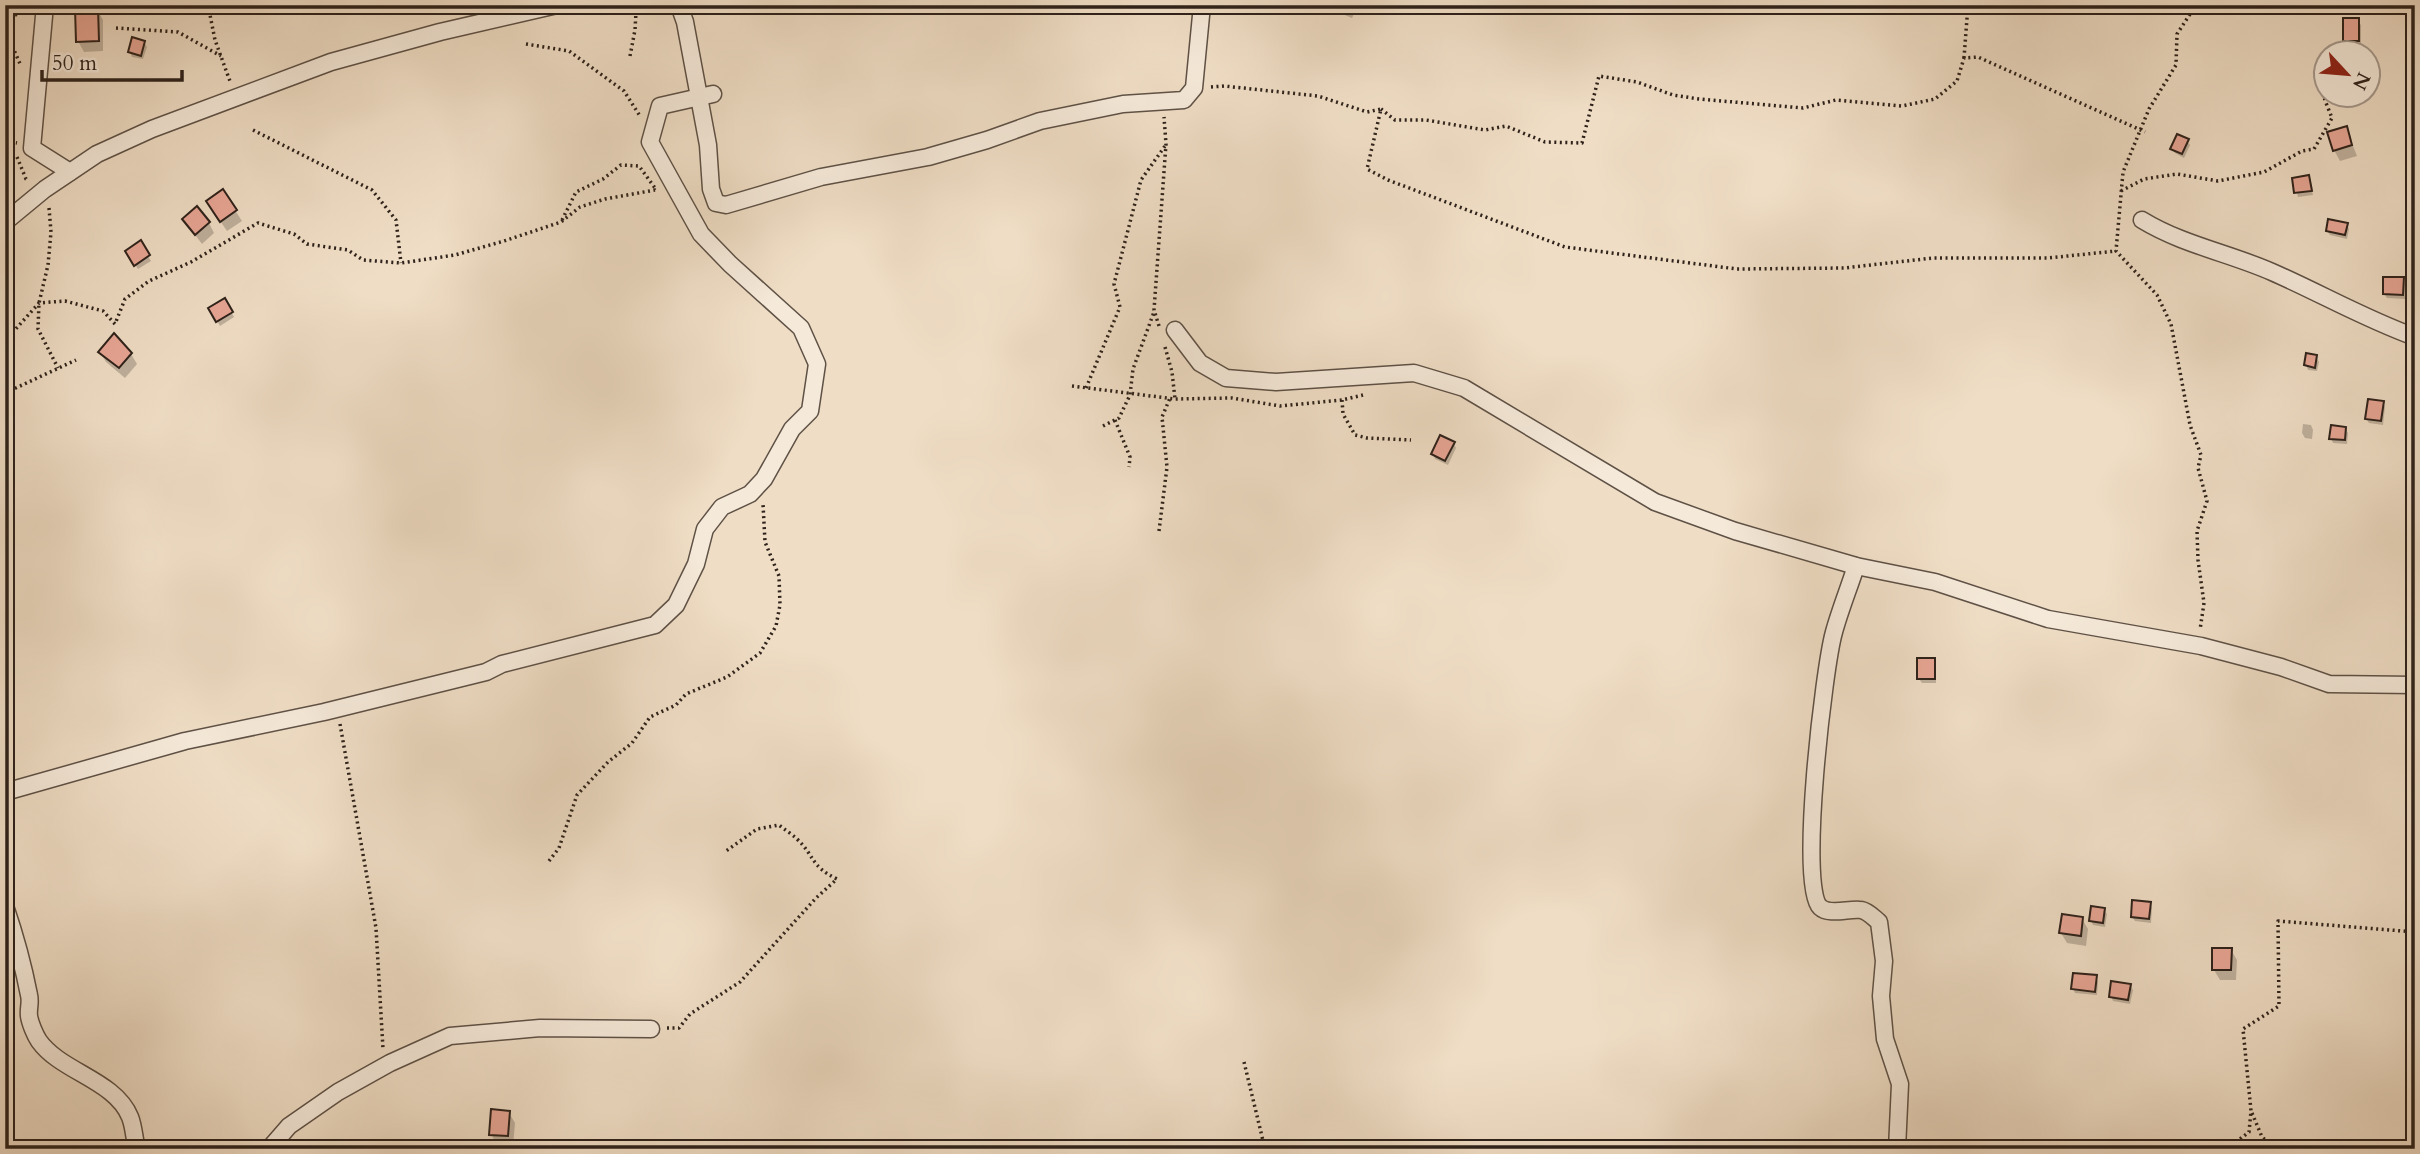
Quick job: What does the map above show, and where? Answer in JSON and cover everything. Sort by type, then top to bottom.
[{"type":"street","points":[[46,5],[32,148],[70,172]]},
{"type":"street","points":[[5,222],[42,192],[97,154],[152,129],[331,62],[440,32],[557,5]]},
{"type":"street","points":[[679,5],[706,95],[711,189],[716,204],[726,205],[821,177],[928,157],[1041,121],[1122,104],[1184,100],[1194,88],[1202,5]]},
{"type":"street","points":[[5,792],[185,741],[486,672],[502,664],[655,625],[676,605],[696,564],[705,529],[722,506],[750,494],[761,481],[792,429],[810,411],[817,364],[801,328],[701,234],[650,142],[660,106],[706,95]]},
{"type":"street","points":[[2142,220],[2166,235],[2272,271],[2383,325],[2415,337]]},
{"type":"street","points":[[1168,332],[1200,363],[1226,377],[1276,382],[1414,373],[1464,388],[1655,502],[1735,531],[1856,566],[1935,582],[2048,619],[2201,646],[2281,667],[2329,684],[2415,685]]},
{"type":"street","points":[[1856,566],[1833,633],[1822,700],[1813,826],[1813,894],[1819,907],[1827,911],[1864,910],[1879,922],[1884,961],[1881,996],[1885,1039],[1900,1084],[1897,1149]]},
{"type":"street","points":[[5,906],[15,931],[31,1002],[29,1017],[40,1041],[57,1058],[99,1084],[120,1102],[130,1116],[137,1149]]},
{"type":"street","points":[[269,1149],[289,1126],[338,1092],[383,1066],[450,1036],[540,1028],[651,1029]]},
{"type":"path","points":[[5,20],[36,5]]},
{"type":"path","points":[[208,5],[215,40],[236,98]]},
{"type":"path","points":[[630,56],[636,12],[646,5]]},
{"type":"path","points":[[1381,109],[1395,120],[1426,120],[1485,130],[1506,126],[1545,142],[1582,143],[1600,76],[1637,82],[1699,99],[1803,108],[1836,100],[1902,106],[1935,99],[1957,81],[1964,58],[1968,5]]},
{"type":"path","points":[[2196,5],[2177,34],[2176,65],[2149,108],[2123,172],[2116,251],[2157,295],[2171,324],[2190,425],[2201,455],[2198,468],[2207,502],[2197,531],[2197,560],[2204,603],[2198,642],[2201,646]]},
{"type":"path","points":[[116,28],[178,33],[221,56]]},
{"type":"path","points":[[526,44],[569,51],[624,91],[652,136]]},
{"type":"path","points":[[1964,58],[1978,57],[2146,132]]},
{"type":"path","points":[[1194,88],[1224,86],[1318,96],[1367,112],[1381,109]]},
{"type":"path","points":[[1103,426],[1119,418],[1130,395],[1133,369],[1154,310],[1166,144],[1163,101]]},
{"type":"path","points":[[2121,191],[2144,179],[2177,174],[2218,181],[2264,173],[2302,151],[2314,149],[2332,118],[2328,108]]},
{"type":"path","points":[[1381,109],[1367,169],[1388,180],[1565,247],[1738,270],[1844,268],[1933,258],[2048,258],[2116,251]]},
{"type":"path","points":[[253,130],[372,190],[396,220],[401,263]]},
{"type":"path","points":[[5,141],[19,143]]},
{"type":"path","points":[[1086,388],[1120,307],[1114,284],[1141,180],[1166,144]]},
{"type":"path","points":[[561,222],[576,192],[603,179],[621,165],[639,166],[663,197]]},
{"type":"path","points":[[5,341],[39,303],[65,301],[103,312],[115,324],[125,299],[149,281],[191,262],[258,223],[294,234],[307,244],[348,250],[363,260],[401,263],[455,254],[561,222],[580,207],[604,199],[655,190]]},
{"type":"path","points":[[42,192],[49,206],[51,232],[48,265],[39,303],[38,329],[58,368]]},
{"type":"path","points":[[1154,310],[1168,332]]},
{"type":"path","points":[[1159,531],[1167,467],[1162,417],[1172,399],[1171,372],[1165,347]]},
{"type":"path","points":[[5,393],[76,359]]},
{"type":"path","points":[[1342,400],[1343,414],[1355,435],[1410,440]]},
{"type":"path","points":[[1115,420],[1130,457],[1129,467]]},
{"type":"path","points":[[550,861],[559,848],[577,795],[608,762],[632,743],[650,717],[676,705],[686,694],[727,677],[742,667],[760,653],[776,626],[780,605],[779,576],[765,542],[761,481]]},
{"type":"path","points":[[337,708],[376,928],[383,1066]]},
{"type":"path","points":[[651,1029],[680,1028],[690,1014],[740,982],[816,898],[837,879],[812,862],[798,840],[779,825],[757,830],[726,851]]},
{"type":"path","points":[[2227,1149],[2249,1132],[2251,1111],[2243,1029],[2278,1006],[2278,921],[2415,932]]},
{"type":"path","points":[[1244,1062],[1265,1149]]},
{"type":"path","points":[[2251,1111],[2262,1138],[2276,1149]]},
{"type":"building","points":[[98,7],[99,41],[76,42],[75,8]]},
{"type":"building","points":[[2343,18],[2359,18],[2359,38],[2343,38]]},
{"type":"building","points":[[132,37],[145,41],[141,56],[128,52]]},
{"type":"building","points":[[2347,126],[2352,145],[2333,151],[2327,132]]},
{"type":"building","points":[[2177,134],[2189,139],[2182,154],[2170,149]]},
{"type":"building","points":[[2309,175],[2312,191],[2294,193],[2292,178]]},
{"type":"building","points":[[223,189],[237,210],[220,222],[206,201]]},
{"type":"building","points":[[197,206],[210,222],[195,235],[182,219]]},
{"type":"building","points":[[2328,219],[2348,223],[2345,235],[2326,231]]},
{"type":"building","points":[[141,240],[150,255],[134,266],[125,251]]},
{"type":"building","points":[[2383,277],[2404,277],[2403,295],[2383,294]]},
{"type":"building","points":[[225,298],[233,312],[216,322],[208,308]]},
{"type":"building","points":[[114,333],[132,353],[119,368],[98,352]]},
{"type":"building","points":[[2306,353],[2317,355],[2315,368],[2304,365]]},
{"type":"building","points":[[2368,399],[2384,401],[2381,421],[2365,419]]},
{"type":"building","points":[[2331,425],[2346,427],[2345,440],[2329,439]]},
{"type":"building","points":[[1440,435],[1455,442],[1445,461],[1431,454]]},
{"type":"building","points":[[1917,658],[1935,658],[1935,679],[1917,679]]},
{"type":"building","points":[[2132,900],[2151,902],[2149,919],[2131,917]]},
{"type":"building","points":[[2091,906],[2105,908],[2103,923],[2089,921]]},
{"type":"building","points":[[2062,914],[2083,917],[2081,936],[2059,933]]},
{"type":"building","points":[[2212,948],[2232,948],[2231,970],[2212,970]]},
{"type":"building","points":[[2073,973],[2097,975],[2095,992],[2071,989]]},
{"type":"building","points":[[2111,981],[2131,984],[2128,1000],[2109,997]]},
{"type":"building","points":[[491,1109],[510,1111],[508,1136],[489,1135]]}]
